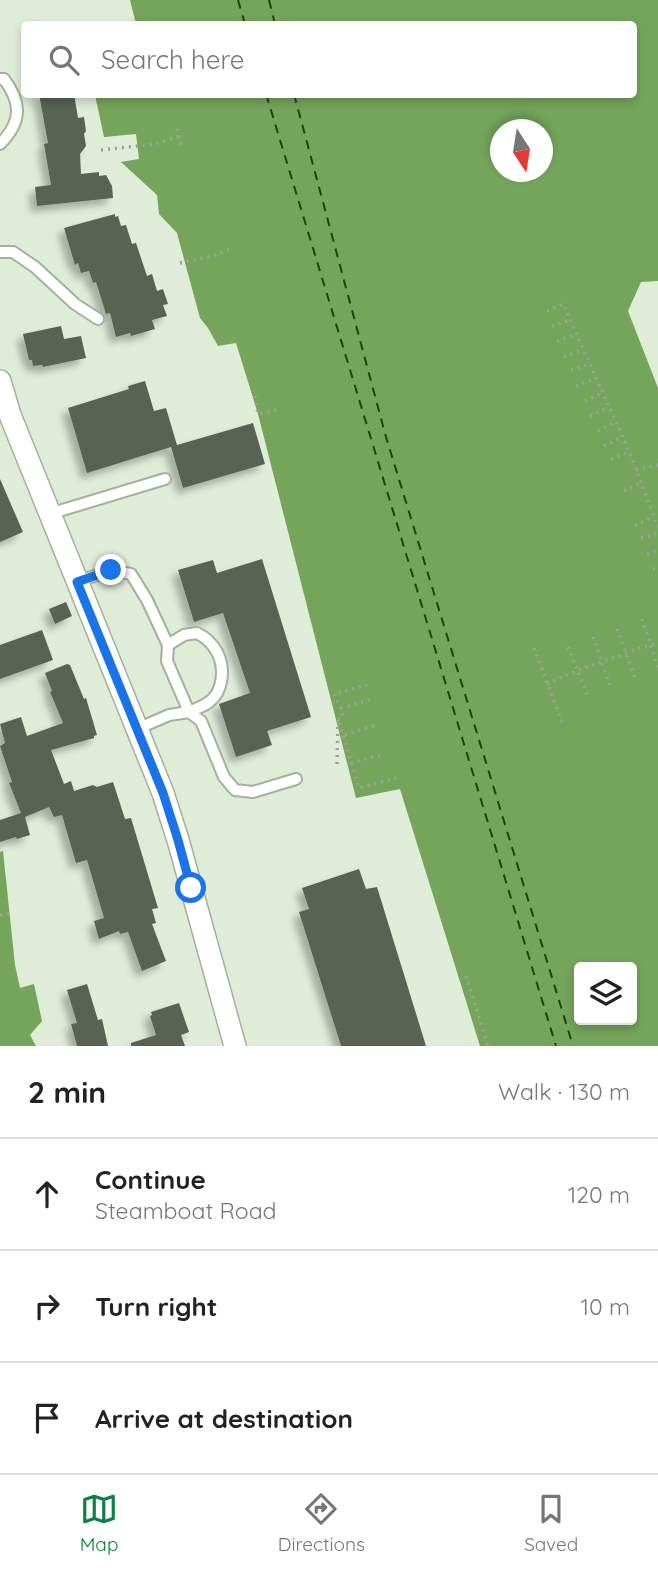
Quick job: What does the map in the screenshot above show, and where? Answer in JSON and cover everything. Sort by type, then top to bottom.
[{"type":"street","points":[[0,382],[10,415],[163,793],[235,1046]]},
{"type":"lane","points":[[0,79],[4,79],[13,92],[18,110],[16,123],[0,144]]},
{"type":"lane","points":[[0,253],[13,252],[35,267],[75,304],[98,319]]},
{"type":"lane","points":[[49,513],[165,479]]},
{"type":"lane","points":[[77,582],[111,570],[131,574],[147,600],[168,645],[167,661],[189,712],[201,721],[224,777],[235,790],[253,792],[296,779]]},
{"type":"lane","points":[[138,729],[169,715],[189,712],[209,702],[220,688],[222,674],[218,653],[205,638],[197,633],[184,635],[168,645]]},
{"type":"path","points":[[177,129],[181,148]]},
{"type":"path","points":[[101,150],[155,144],[178,136]]},
{"type":"path","points":[[180,263],[216,255],[232,248]]},
{"type":"path","points":[[547,311],[563,304],[629,452],[658,527]]},
{"type":"path","points":[[552,326],[570,320]]},
{"type":"path","points":[[557,341],[576,334]]},
{"type":"path","points":[[564,357],[583,349]]},
{"type":"path","points":[[571,370],[589,363]]},
{"type":"path","points":[[576,386],[596,378]]},
{"type":"path","points":[[585,401],[603,393]]},
{"type":"path","points":[[255,396],[258,414],[279,409]]},
{"type":"path","points":[[590,415],[609,407]]},
{"type":"path","points":[[598,430],[615,422]]},
{"type":"path","points":[[604,446],[622,437]]},
{"type":"path","points":[[611,459],[629,452]]},
{"type":"path","points":[[636,470],[658,465]]},
{"type":"path","points":[[624,491],[641,483]]},
{"type":"path","points":[[635,526],[654,516]]},
{"type":"path","points":[[642,538],[658,533]]},
{"type":"path","points":[[647,554],[658,550]]},
{"type":"path","points":[[642,619],[658,667]]},
{"type":"path","points":[[617,629],[636,680]]},
{"type":"path","points":[[593,637],[611,689]]},
{"type":"path","points":[[547,684],[578,670],[658,642]]},
{"type":"path","points":[[569,647],[588,696]]},
{"type":"path","points":[[534,648],[562,722]]},
{"type":"path","points":[[337,764],[338,719],[342,717],[334,695],[367,685]]},
{"type":"path","points":[[341,709],[373,699]]},
{"type":"path","points":[[338,719],[359,788],[396,778]]},
{"type":"path","points":[[344,735],[376,726]]},
{"type":"path","points":[[351,763],[385,754]]},
{"type":"path","points":[[0,915],[12,913]]},
{"type":"path","points":[[466,976],[488,1046]]},
{"type":"shaded area","points":[[130,0],[658,0],[658,281],[641,282],[628,311],[658,388],[658,1046],[480,1046],[400,789],[356,798],[258,414],[236,343],[218,346],[200,318],[177,233],[159,214],[157,195],[121,162],[139,159],[136,134],[104,137],[96,98],[637,98],[637,21],[135,21]]},
{"type":"shaded area","points":[[3,851],[15,965],[20,988],[34,984],[42,1021],[30,1035],[36,1046],[0,1046],[0,852]]},
{"type":"building","points":[[40,98],[75,98],[78,118],[84,117],[86,131],[86,146],[80,154],[81,174],[99,172],[99,176],[106,175],[112,186],[113,198],[37,206],[35,187],[51,185],[44,144],[48,143]]},
{"type":"building","points":[[115,214],[121,226],[126,225],[132,244],[136,243],[147,276],[152,274],[157,291],[163,289],[168,304],[163,305],[167,316],[152,320],[155,329],[131,336],[130,333],[116,337],[110,313],[106,314],[96,282],[93,283],[89,271],[81,273],[78,263],[75,265],[64,228]]},
{"type":"building","points":[[61,326],[64,339],[81,336],[86,358],[43,367],[33,366],[23,334]]},
{"type":"building","points":[[145,381],[154,411],[166,408],[177,445],[253,423],[265,464],[183,488],[171,447],[87,473],[68,408],[129,389],[128,386]]},
{"type":"building","points":[[0,479],[23,532],[0,542]]},
{"type":"building","points":[[262,559],[311,717],[267,731],[272,745],[236,757],[219,704],[250,693],[223,613],[194,622],[178,570],[213,560],[217,573]]},
{"type":"building","points":[[66,602],[72,616],[55,624],[49,609]]},
{"type":"building","points":[[42,630],[53,660],[0,679],[0,645]]},
{"type":"building","points":[[70,665],[84,699],[86,698],[97,735],[51,750],[64,784],[71,781],[74,791],[113,782],[125,819],[131,818],[158,908],[152,909],[156,923],[152,924],[166,961],[142,971],[128,932],[120,934],[119,931],[99,939],[94,921],[104,918],[87,860],[76,863],[62,815],[54,817],[49,807],[25,817],[30,835],[0,842],[0,820],[21,813],[9,783],[12,782],[0,746],[5,743],[0,724],[21,717],[27,736],[63,723],[45,673]]},
{"type":"building","points":[[359,869],[366,889],[377,887],[426,1046],[341,1046],[299,912],[309,909],[302,888]]},
{"type":"building","points":[[87,984],[98,1020],[102,1019],[108,1046],[77,1046],[71,1024],[77,1023],[67,990]]},
{"type":"building","points":[[179,1003],[189,1032],[181,1035],[185,1046],[131,1046],[131,1043],[156,1035],[151,1012]]},
{"type":"ferry route","points":[[238,0],[244,21]]},
{"type":"ferry route","points":[[269,0],[274,21]]},
{"type":"ferry route","points":[[267,98],[556,1046]]},
{"type":"ferry route","points":[[295,98],[386,437],[573,1046]]},
{"type":"route","points":[[111,570],[77,582],[163,793],[191,888]]}]
